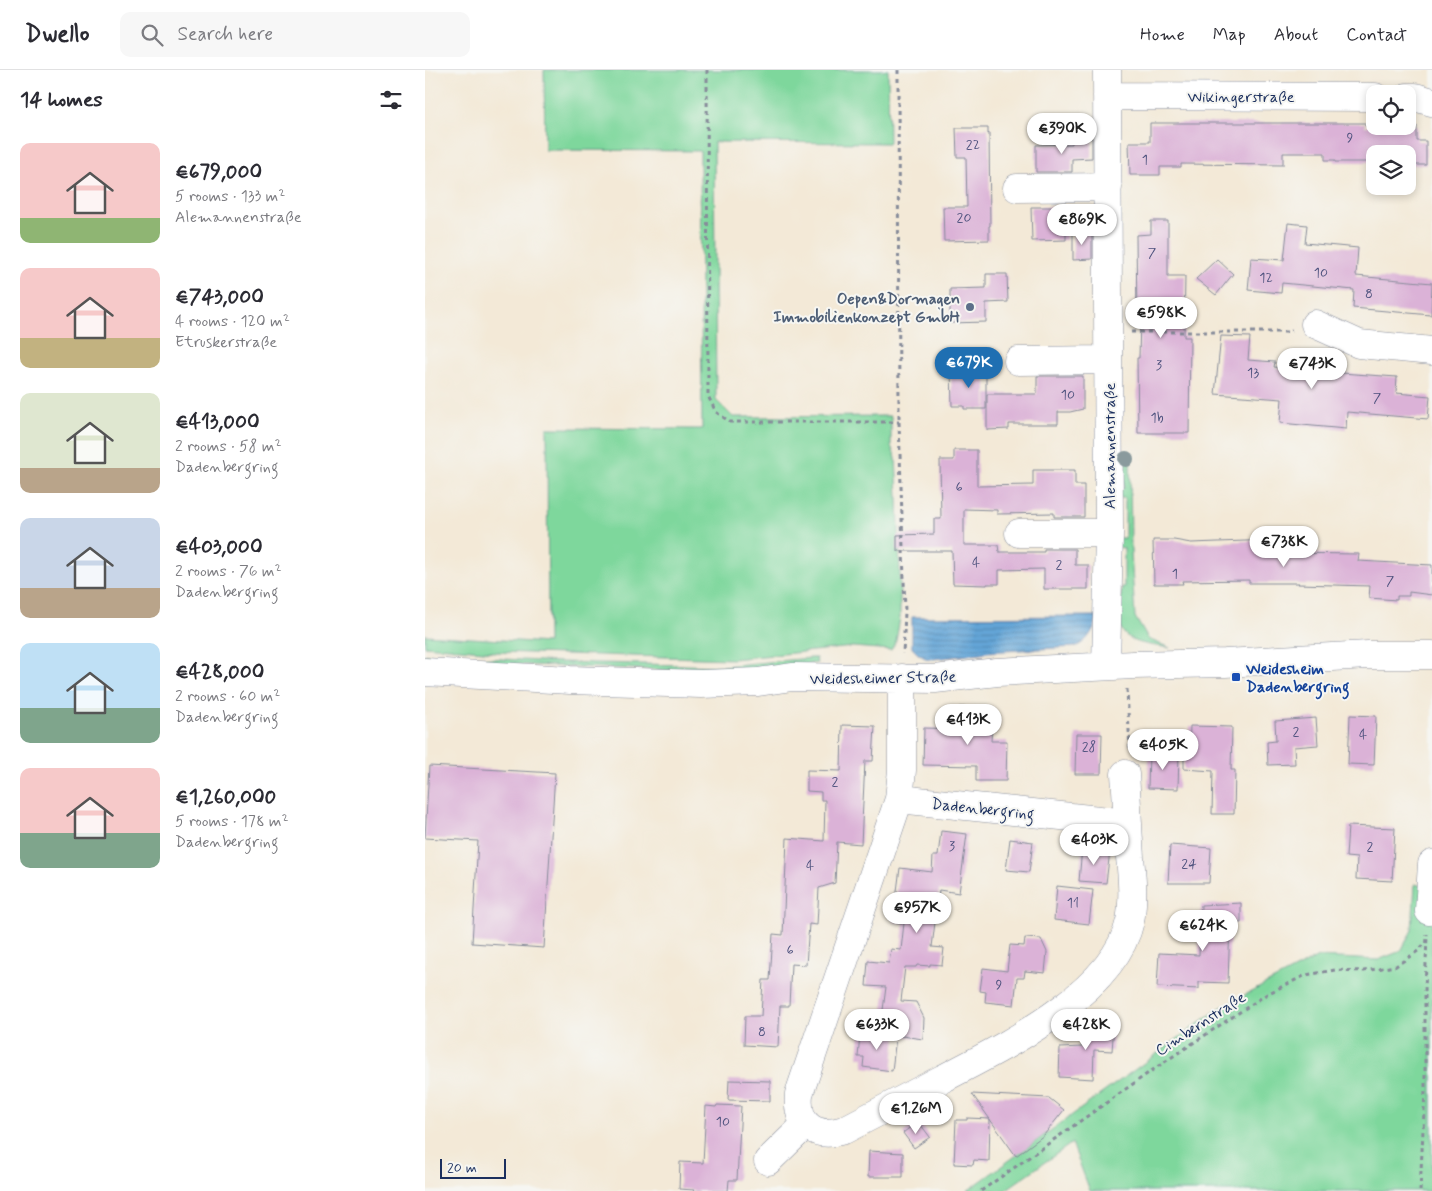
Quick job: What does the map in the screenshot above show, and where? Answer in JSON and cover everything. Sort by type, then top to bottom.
[{"type":"street","name":"Wikingerstraße","points":[[1107,83],[1366,97]]},
{"type":"street","name":"Alemannenstraße","points":[[1105,666],[1109,533],[1107,83]]},
{"type":"street","points":[[1416,97],[1432,102]]},
{"type":"street","points":[[1017,188],[1108,187]]},
{"type":"street","points":[[1315,324],[1359,344],[1432,351]]},
{"type":"street","name":"Alemannenstraße","points":[[1018,361],[1108,360]]},
{"type":"street","name":"Alemannenstraße","points":[[1019,533],[1109,533]]},
{"type":"street","name":"Weidesheimer Straße","points":[[425,672],[701,684],[758,682],[792,678],[935,679],[997,672],[1105,666],[1432,655]]},
{"type":"street","points":[[902,678],[902,770],[899,799],[803,1077],[798,1104],[800,1115],[806,1124],[818,1132],[827,1134],[844,1130],[998,1050],[1052,1015],[1080,994],[1100,975],[1123,942],[1132,908],[1125,774]]},
{"type":"street","name":"Dadenbergring","points":[[899,799],[1128,823]]},
{"type":"street","points":[[1429,911],[1432,864]]},
{"type":"street","points":[[768,1160],[806,1124]]},
{"type":"path","points":[[707,70],[708,396],[716,412],[730,422],[899,422]]},
{"type":"path","points":[[898,70],[899,422],[905,612],[902,678]]},
{"type":"path","points":[[1108,332],[1288,332],[1315,324]]},
{"type":"path","points":[[1125,774],[1131,770],[1127,688],[1133,665]]},
{"type":"path","points":[[1420,1191],[1425,1090],[1426,942],[1429,911]]},
{"type":"path","name":"Cimbernstraße","points":[[981,1191],[1157,1066],[1267,994],[1306,975],[1335,970],[1364,971],[1396,966],[1418,951],[1426,942]]},
{"type":"green space","points":[[544,70],[888,70],[889,143],[714,142],[716,400],[733,417],[891,416],[891,446],[896,458],[898,496],[900,618],[896,641],[891,650],[853,647],[733,659],[496,652],[425,646],[425,635],[548,643],[547,428],[702,429],[700,151],[545,150]]},
{"type":"green space","points":[[1122,452],[1130,453],[1131,552],[1135,617],[1148,639],[1170,648],[1148,645],[1133,640],[1122,631],[1120,624],[1122,587],[1124,587],[1124,548],[1117,547],[1117,538],[1125,538],[1125,498],[1117,498],[1117,489],[1124,488],[1123,468],[1117,469]]},
{"type":"green space","points":[[425,655],[559,662],[723,666],[816,658],[817,663],[742,673],[425,661]]},
{"type":"green space","points":[[1415,884],[1422,886],[1432,913],[1432,1191],[1090,1191],[1072,1143],[1004,1191],[967,1191],[1220,1008],[1318,957],[1378,960],[1401,951],[1412,930]]},
{"type":"water","points":[[1097,616],[1095,626],[1090,635],[1083,643],[1074,647],[986,652],[933,659],[925,658],[912,648],[912,617]]},
{"type":"building","points":[[1150,123],[1365,123],[1366,135],[1416,135],[1417,126],[1417,141],[1426,141],[1426,165],[1416,165],[1416,145],[1366,145],[1366,162],[1335,162],[1335,160],[1325,160],[1325,153],[1283,153],[1283,165],[1181,164],[1181,167],[1160,167],[1160,175],[1130,175],[1129,142],[1150,142]]},
{"type":"building","points":[[956,128],[988,128],[989,240],[944,241],[943,207],[967,207],[966,157],[957,157]]},
{"type":"building","points":[[1092,138],[1092,158],[1072,159],[1072,172],[1036,172],[1036,145],[1072,144],[1072,139]]},
{"type":"building","points":[[1031,207],[1066,207],[1066,240],[1032,241]]},
{"type":"building","points":[[1151,221],[1168,221],[1168,276],[1185,276],[1184,337],[1190,337],[1189,433],[1138,433],[1137,358],[1139,358],[1140,317],[1137,317],[1136,235],[1151,234]]},
{"type":"building","points":[[1288,223],[1307,225],[1305,243],[1358,248],[1356,276],[1432,283],[1431,315],[1353,308],[1354,290],[1282,283],[1281,293],[1248,290],[1251,258],[1284,260]]},
{"type":"building","points":[[1073,233],[1092,233],[1092,259],[1073,260]]},
{"type":"building","points":[[1217,259],[1233,274],[1216,295],[1196,279]]},
{"type":"building","points":[[986,274],[1007,274],[1008,302],[986,303],[986,322],[950,323],[950,289],[986,288]]},
{"type":"building","points":[[1221,336],[1250,337],[1248,360],[1275,362],[1274,367],[1397,377],[1396,393],[1430,396],[1428,419],[1347,412],[1346,429],[1280,423],[1282,399],[1215,394]]},
{"type":"building","points":[[951,371],[986,371],[986,409],[964,409],[964,406],[952,406]]},
{"type":"building","points":[[1037,376],[1083,376],[1083,409],[1058,412],[1058,424],[1009,424],[1009,429],[987,430],[987,394],[1037,394]]},
{"type":"building","points":[[954,450],[977,450],[977,486],[1033,485],[1033,470],[1075,470],[1075,485],[1084,485],[1084,517],[1054,517],[1054,513],[997,514],[997,510],[964,509],[964,545],[998,545],[999,552],[1044,552],[1044,549],[1075,549],[1075,565],[1088,565],[1088,589],[1044,589],[1044,569],[999,570],[999,584],[953,584],[952,551],[897,551],[897,535],[934,534],[934,519],[941,519],[940,460],[954,460]]},
{"type":"building","points":[[1153,540],[1174,540],[1191,543],[1272,540],[1273,553],[1359,554],[1358,561],[1432,565],[1432,595],[1409,592],[1409,596],[1397,596],[1397,600],[1369,598],[1370,586],[1249,583],[1249,580],[1182,581],[1183,584],[1154,584]]},
{"type":"building","points":[[959,707],[993,708],[991,741],[1007,741],[1006,781],[976,781],[976,766],[923,765],[924,728],[958,729]]},
{"type":"building","points":[[1350,715],[1376,716],[1374,765],[1348,764]]},
{"type":"building","points":[[1316,718],[1318,745],[1294,747],[1295,764],[1268,765],[1267,742],[1276,741],[1275,721]]},
{"type":"building","points":[[842,725],[875,726],[873,761],[865,761],[861,844],[837,842],[835,883],[819,888],[817,925],[809,924],[806,965],[791,964],[789,1006],[780,1006],[778,1047],[744,1045],[745,1016],[761,1016],[763,980],[770,980],[773,934],[783,935],[787,838],[824,841],[825,800],[821,800],[821,792],[807,791],[807,770],[841,771]]},
{"type":"building","points":[[1190,726],[1232,727],[1231,770],[1235,770],[1234,814],[1212,814],[1213,771],[1184,769],[1184,750],[1189,751]]},
{"type":"building","points":[[1076,734],[1102,734],[1101,774],[1075,774]]},
{"type":"building","points":[[1149,753],[1179,754],[1178,789],[1148,788]]},
{"type":"building","points":[[429,766],[555,773],[544,948],[472,943],[478,841],[425,838]]},
{"type":"building","points":[[1348,826],[1395,828],[1392,881],[1356,879],[1357,858],[1346,857]]},
{"type":"building","points":[[941,831],[967,834],[959,893],[939,890],[932,947],[944,948],[942,965],[930,964],[930,966],[917,965],[916,967],[905,967],[901,1001],[916,1002],[924,1018],[923,1039],[880,1033],[886,987],[866,986],[868,961],[889,963],[891,949],[901,950],[904,923],[893,922],[900,868],[932,872],[933,856],[938,856]]},
{"type":"building","points":[[1010,839],[1033,842],[1029,872],[1006,870]]},
{"type":"building","points":[[1170,845],[1211,848],[1209,883],[1168,883]]},
{"type":"building","points":[[1082,848],[1110,851],[1106,883],[1079,881]]},
{"type":"building","points":[[1057,886],[1093,890],[1089,924],[1054,920]]},
{"type":"building","points":[[1241,903],[1241,923],[1230,922],[1228,983],[1199,982],[1199,989],[1157,987],[1159,953],[1199,955],[1201,905]]},
{"type":"building","points":[[1025,938],[1041,939],[1047,952],[1045,973],[1025,971],[1024,978],[1017,978],[1014,1005],[985,1002],[986,992],[980,991],[983,968],[1007,971],[1010,945],[1024,946]]},
{"type":"building","points":[[1082,1022],[1114,1024],[1112,1051],[1094,1050],[1093,1079],[1059,1077],[1060,1048],[1082,1047]]},
{"type":"building","points":[[860,1034],[896,1037],[892,1071],[863,1067],[864,1057],[858,1057]]},
{"type":"building","points":[[729,1080],[770,1081],[770,1101],[728,1100]]},
{"type":"building","points":[[972,1094],[1049,1098],[1064,1110],[1044,1135],[1016,1156]]},
{"type":"building","points":[[717,1105],[741,1106],[737,1180],[729,1180],[728,1191],[679,1189],[680,1162],[703,1163],[706,1106],[716,1107]]},
{"type":"building","points":[[967,1118],[990,1119],[989,1161],[974,1160],[973,1165],[954,1164],[956,1120],[967,1120]]},
{"type":"building","points":[[918,1121],[930,1137],[914,1148],[903,1133]]},
{"type":"building","points":[[869,1151],[903,1153],[903,1177],[868,1177]]},
{"type":"place","name":"Oepen&Dormagen Immobilienkonzept GmbH","points":[[970,307]]},
{"type":"place","name":"Weidesheim Dadenbergring","points":[[1236,677]]}]
